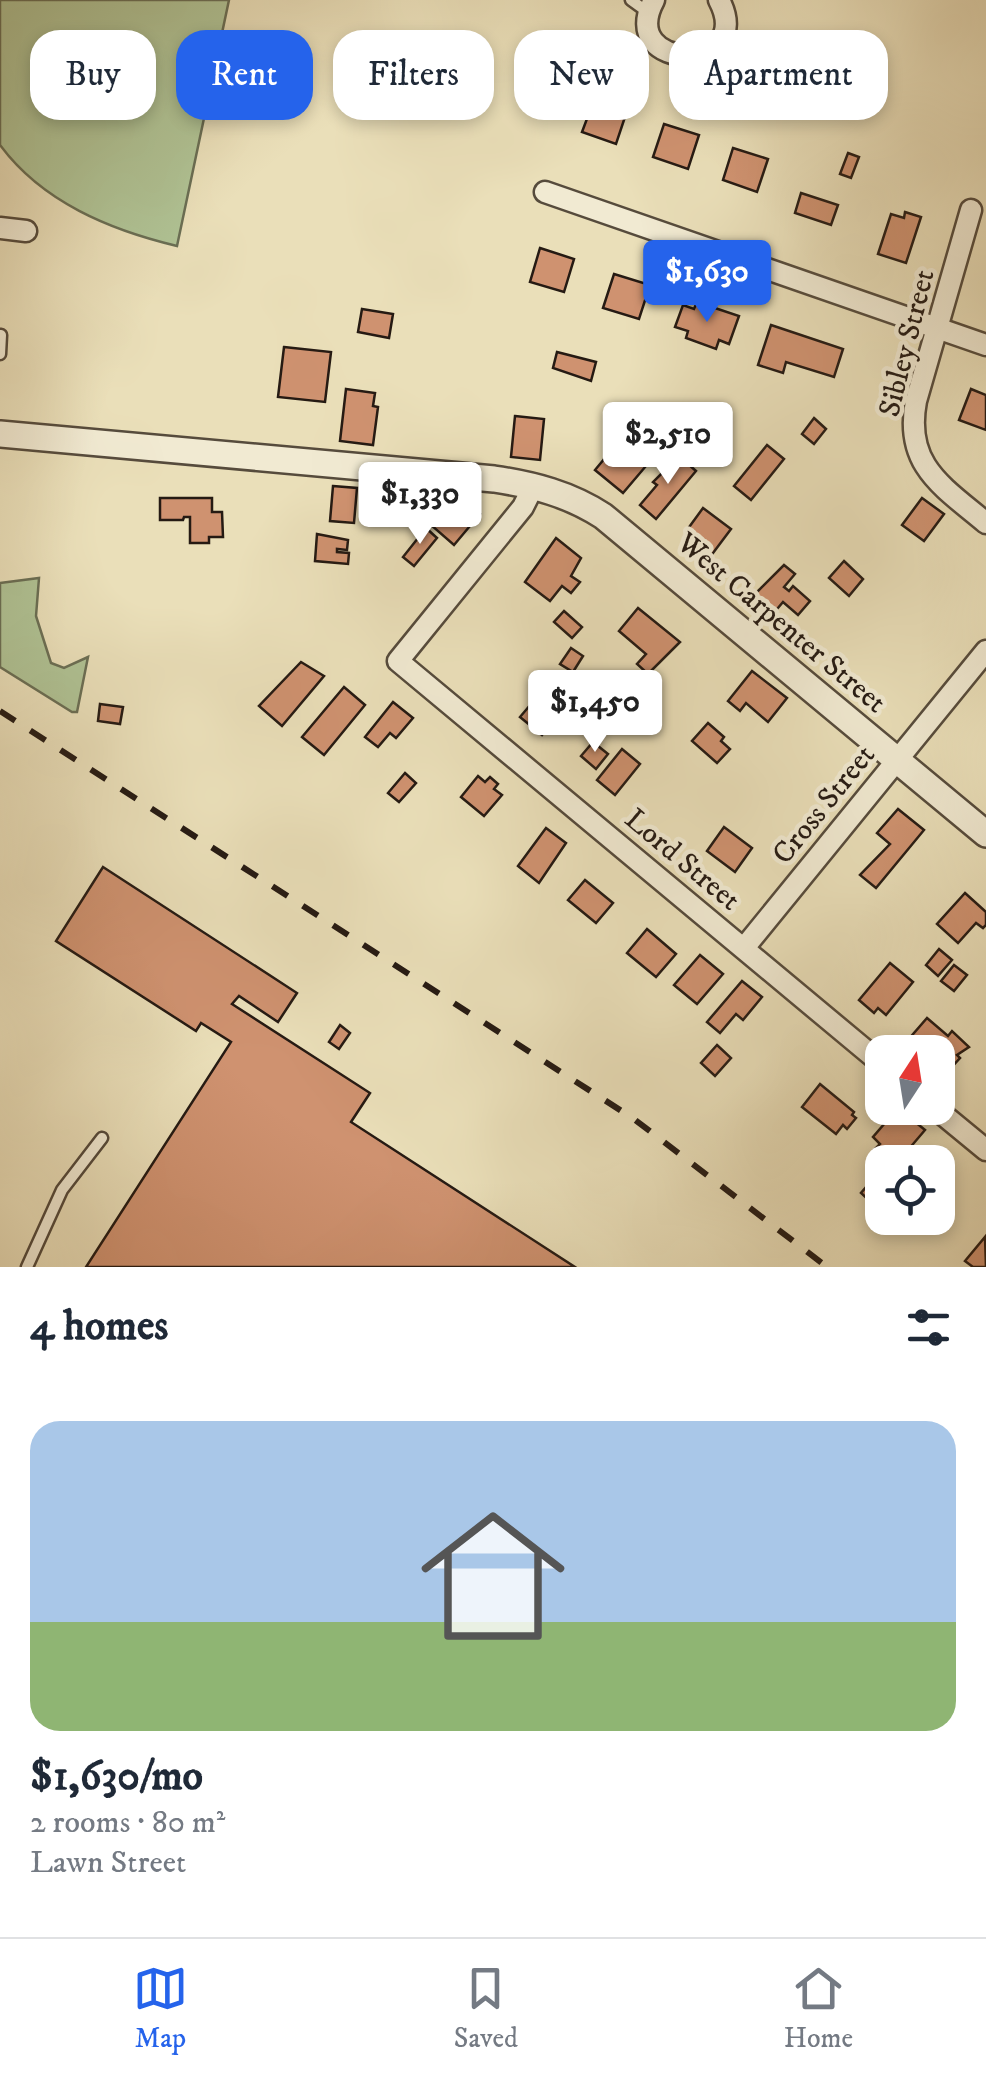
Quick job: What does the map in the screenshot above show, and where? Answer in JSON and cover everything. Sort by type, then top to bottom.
[{"type":"street","points":[[652,6],[650,31],[664,50],[687,58],[699,56],[718,41],[725,18],[719,0]]},
{"type":"street","points":[[544,192],[986,345]]},
{"type":"street","name":"Sibley Street","points":[[971,210],[913,417],[916,452],[937,481],[986,523]]},
{"type":"street","points":[[0,228],[26,231]]},
{"type":"street","name":"West Carpenter Street","points":[[0,434],[534,485],[570,497],[603,516],[986,834]]},
{"type":"street","name":"Lord Street","points":[[534,485],[523,507],[398,661],[865,1050]]},
{"type":"street","name":"Cross Street","points":[[744,948],[986,652]]},
{"type":"street","points":[[955,1125],[986,1150]]},
{"type":"lane","points":[[631,0],[652,6]]},
{"type":"lane","points":[[0,354],[1,335]]},
{"type":"lane","points":[[26,1267],[62,1190],[102,1138]]},
{"type":"green space","points":[[0,0],[229,0],[223,30],[176,30],[176,120],[204,120],[177,246],[79,211],[36,183],[0,145]]},
{"type":"green space","points":[[39,578],[36,616],[51,663],[64,668],[88,657],[77,712],[0,667],[0,583]]},
{"type":"building","points":[[586,120],[624,120],[616,144],[582,132]]},
{"type":"building","points":[[664,124],[699,135],[688,169],[653,157]]},
{"type":"building","points":[[733,148],[768,159],[757,192],[723,180]]},
{"type":"building","points":[[848,153],[859,157],[851,178],[840,174]]},
{"type":"building","points":[[801,193],[838,205],[831,225],[795,213]]},
{"type":"building","points":[[905,212],[921,217],[906,263],[878,254],[891,214],[904,218]]},
{"type":"building","points":[[540,248],[574,259],[564,292],[530,282]]},
{"type":"building","points":[[614,274],[650,285],[639,319],[603,308]]},
{"type":"building","points":[[697,302],[739,316],[729,344],[719,340],[716,349],[686,338],[688,331],[675,327],[683,305],[694,309]]},
{"type":"building","points":[[362,309],[393,314],[389,338],[358,332]]},
{"type":"building","points":[[771,325],[843,349],[834,377],[786,362],[783,373],[758,365]]},
{"type":"building","points":[[284,347],[331,352],[325,402],[278,397]]},
{"type":"building","points":[[557,352],[596,362],[591,381],[553,368]]},
{"type":"building","points":[[346,389],[375,393],[373,406],[378,407],[373,445],[340,441]]},
{"type":"building","points":[[971,389],[986,395],[986,430],[959,420]]},
{"type":"building","points":[[515,416],[544,419],[540,460],[511,457]]},
{"type":"building","points":[[814,418],[826,429],[814,444],[802,434]]},
{"type":"building","points":[[639,438],[657,453],[623,493],[595,470],[615,446],[626,454]]},
{"type":"building","points":[[767,445],[784,459],[751,500],[734,486]]},
{"type":"building","points":[[679,456],[696,471],[656,519],[640,505],[657,485],[653,482]]},
{"type":"building","points":[[333,486],[357,488],[354,523],[330,521]]},
{"type":"building","points":[[457,495],[480,514],[454,545],[431,525]]},
{"type":"building","points":[[160,498],[212,498],[212,512],[222,512],[223,537],[209,537],[209,543],[190,543],[190,517],[160,520]]},
{"type":"building","points":[[922,498],[944,514],[924,541],[902,525]]},
{"type":"building","points":[[703,508],[731,529],[707,561],[683,543]]},
{"type":"building","points":[[426,528],[437,538],[414,566],[403,557]]},
{"type":"building","points":[[317,534],[348,540],[347,550],[337,552],[349,553],[348,564],[315,561]]},
{"type":"building","points":[[556,538],[581,558],[571,576],[580,582],[571,593],[562,586],[550,601],[525,582]]},
{"type":"building","points":[[844,561],[863,579],[849,596],[829,578]]},
{"type":"building","points":[[784,565],[795,574],[784,587],[789,591],[793,586],[810,601],[798,615],[783,602],[772,615],[752,597]]},
{"type":"building","points":[[638,608],[680,642],[648,674],[637,664],[646,654],[619,631]]},
{"type":"building","points":[[564,611],[582,627],[572,638],[554,622]]},
{"type":"building","points":[[571,648],[583,656],[573,672],[560,664]]},
{"type":"building","points":[[301,662],[324,676],[282,726],[259,706]]},
{"type":"building","points":[[752,671],[787,698],[768,722],[746,703],[740,711],[728,701]]},
{"type":"building","points":[[548,684],[570,702],[542,735],[520,717]]},
{"type":"building","points":[[344,687],[365,705],[324,755],[302,737]]},
{"type":"building","points":[[393,702],[413,718],[396,738],[390,733],[378,747],[365,737]]},
{"type":"building","points":[[100,704],[123,707],[120,724],[98,721]]},
{"type":"building","points":[[708,723],[724,737],[721,741],[730,749],[717,763],[692,741]]},
{"type":"building","points":[[593,742],[608,754],[596,769],[581,756]]},
{"type":"building","points":[[622,749],[640,764],[615,795],[597,780]]},
{"type":"building","points":[[405,773],[416,783],[399,802],[388,793]]},
{"type":"building","points":[[478,776],[485,782],[490,777],[498,784],[494,789],[502,795],[484,816],[461,797]]},
{"type":"building","points":[[898,809],[924,830],[876,888],[860,875],[890,844],[877,833]]},
{"type":"building","points":[[724,827],[752,848],[735,872],[707,851]]},
{"type":"building","points":[[546,828],[566,843],[539,883],[518,866]]},
{"type":"building","points":[[103,867],[297,993],[278,1022],[239,996],[232,1004],[370,1093],[351,1122],[575,1267],[86,1267],[231,1042],[201,1023],[196,1031],[56,941]]},
{"type":"building","points":[[585,880],[613,903],[596,923],[568,900]]},
{"type":"building","points":[[965,893],[986,912],[986,925],[983,928],[976,923],[958,943],[937,924]]},
{"type":"building","points":[[647,929],[676,954],[656,977],[627,953]]},
{"type":"building","points":[[939,949],[952,960],[938,976],[926,965]]},
{"type":"building","points":[[700,955],[723,974],[697,1004],[674,985]]},
{"type":"building","points":[[890,963],[913,982],[886,1015],[878,1008],[874,1013],[859,1000]]},
{"type":"building","points":[[954,965],[967,975],[954,991],[941,981]]},
{"type":"building","points":[[742,981],[762,997],[743,1020],[736,1014],[720,1033],[707,1022]]},
{"type":"building","points":[[927,1018],[947,1035],[912,1035]]},
{"type":"building","points":[[340,1025],[350,1033],[339,1049],[329,1042]]},
{"type":"building","points":[[952,1031],[969,1047],[957,1055],[960,1058],[955,1063],[955,1035],[949,1035]]},
{"type":"building","points":[[717,1045],[731,1058],[715,1076],[701,1063]]},
{"type":"building","points":[[820,1084],[856,1118],[836,1134],[802,1107]]},
{"type":"building","points":[[883,1125],[919,1125],[925,1130],[912,1145],[879,1145],[873,1137]]},
{"type":"building","points":[[985,1237],[986,1267],[973,1267],[965,1261]]},
{"type":"railway","points":[[0,711],[634,1119],[827,1267]]}]
